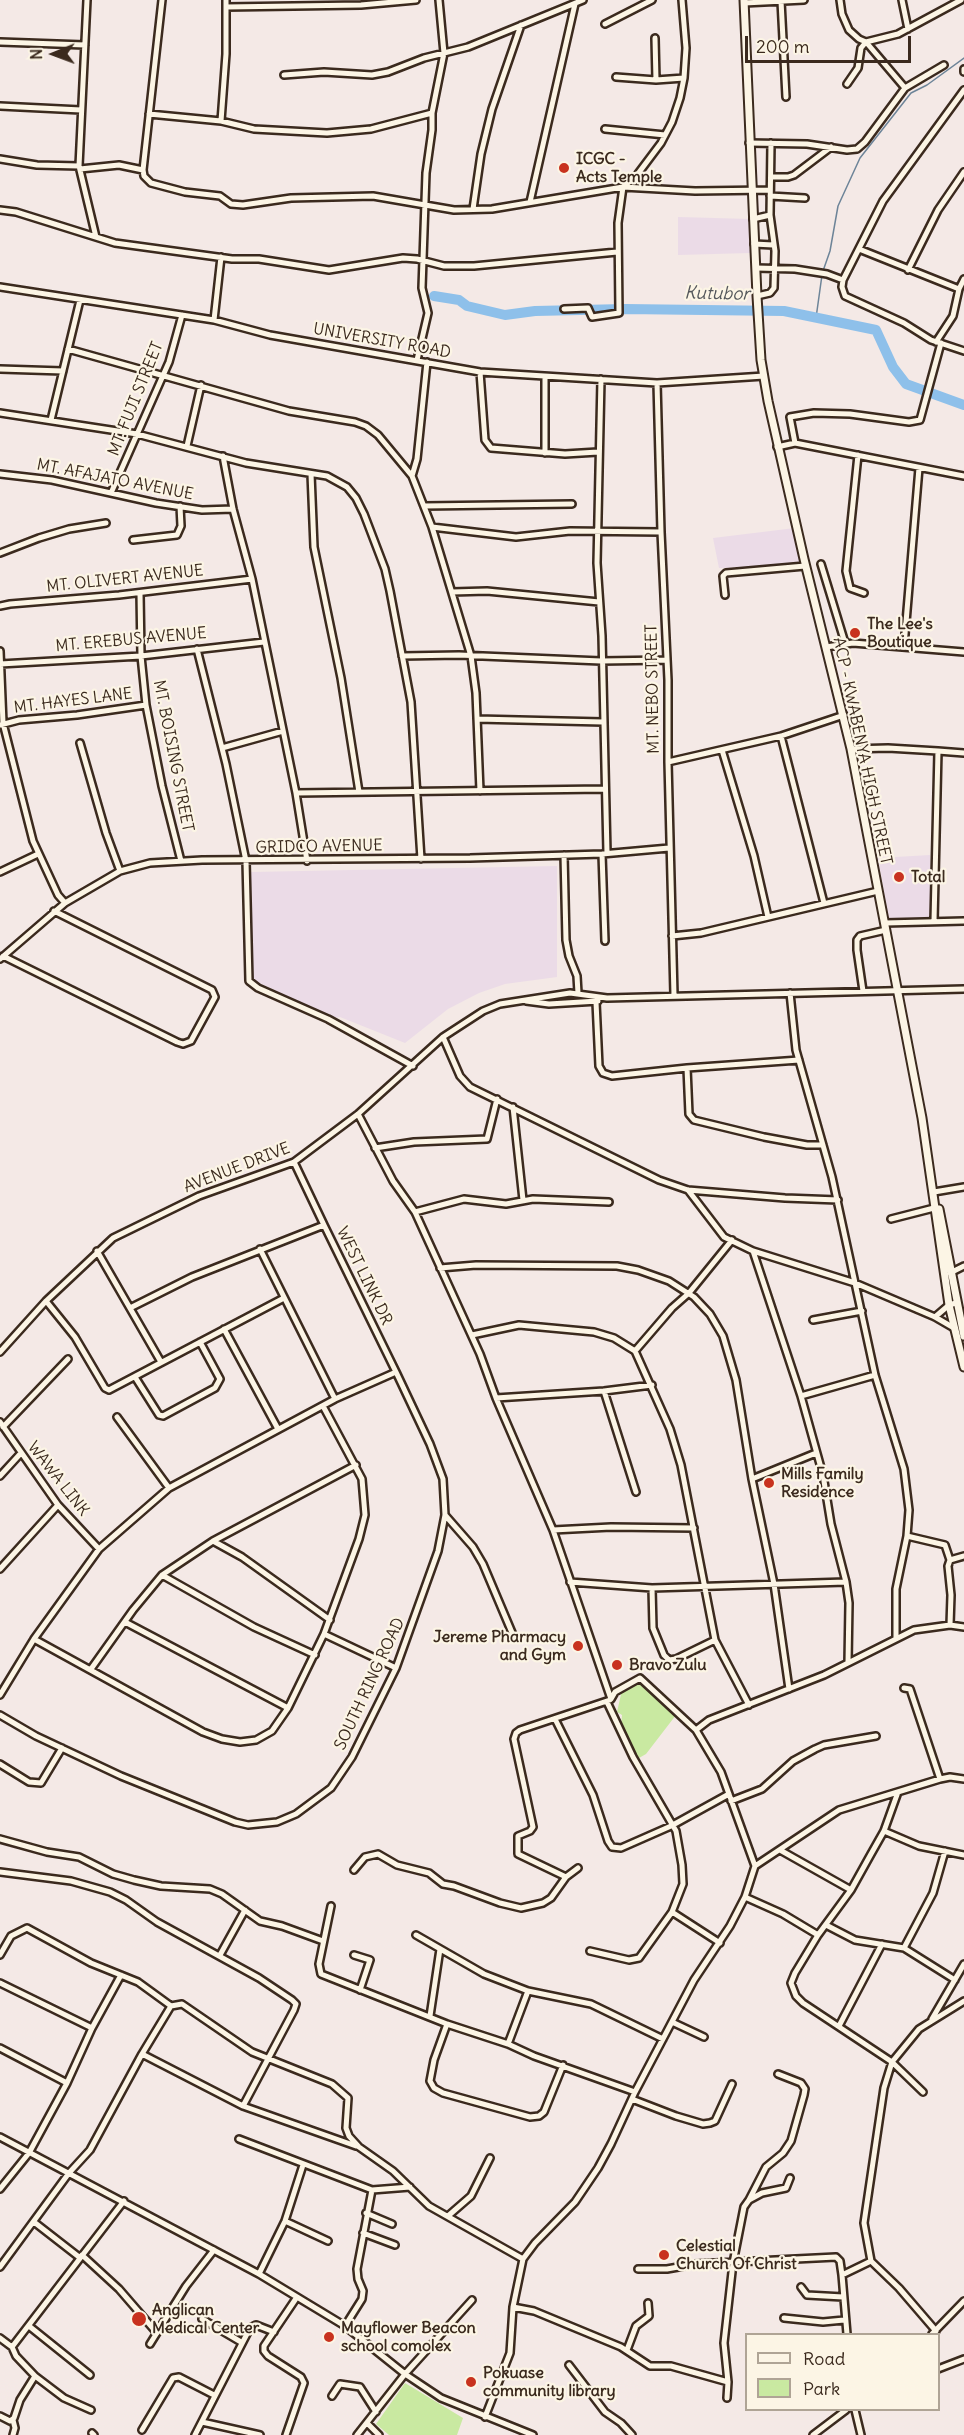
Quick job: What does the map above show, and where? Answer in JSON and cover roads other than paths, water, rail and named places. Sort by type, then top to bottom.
[{"type":"main road","name":"ACP - KWABENYA HIGH STREET","points":[[744,2],[754,244],[764,376],[777,447],[805,566],[844,715],[922,1118],[933,1192]]},
{"type":"main road","points":[[933,1192],[934,1208],[953,1304],[964,1336]]},
{"type":"main road","points":[[933,1192],[939,1208],[950,1273],[954,1328],[964,1367]]},
{"type":"street","points":[[87,0],[80,167],[96,237]]},
{"type":"street","points":[[162,0],[143,170],[144,176],[151,183],[185,192],[220,196],[231,204],[243,205],[291,198],[347,196],[393,198],[411,201],[426,207],[492,209],[623,187],[752,191],[805,198]]},
{"type":"street","points":[[222,121],[226,3],[361,5],[416,0]]},
{"type":"street","points":[[417,360],[428,313],[422,288],[426,173],[432,113],[444,53],[439,0]]},
{"type":"street","points":[[284,75],[324,72],[372,75],[468,47],[583,0]]},
{"type":"street","points":[[605,24],[652,0]]},
{"type":"street","points":[[564,309],[590,312],[592,317],[617,315],[619,310],[618,223],[623,187],[637,175],[665,135],[680,98],[686,48],[681,0]]},
{"type":"street","points":[[744,2],[804,0]]},
{"type":"street","points":[[840,0],[842,14],[849,30],[866,42],[905,88]]},
{"type":"street","points":[[902,0],[908,28]]},
{"type":"street","points":[[847,84],[858,68],[861,48],[866,42],[888,37],[961,0]]},
{"type":"street","points":[[781,1],[786,97]]},
{"type":"street","points":[[530,202],[575,4]]},
{"type":"street","points":[[473,209],[481,154],[492,109],[521,26]]},
{"type":"street","points":[[655,38],[656,80]]},
{"type":"street","points":[[0,42],[85,45]]},
{"type":"street","points":[[749,143],[807,144],[852,150],[860,147],[905,88],[944,65]]},
{"type":"street","points":[[616,77],[656,80],[684,78]]},
{"type":"street","points":[[964,90],[883,201],[843,280],[842,292],[845,296],[904,323],[938,342],[964,351]]},
{"type":"street","points":[[0,106],[81,110]]},
{"type":"street","points":[[149,114],[222,121],[240,127],[262,130],[350,133],[432,113]]},
{"type":"street","points":[[606,129],[665,135]]},
{"type":"street","points":[[757,296],[770,293],[774,288],[776,268],[770,215],[771,143]]},
{"type":"street","points":[[771,177],[794,175],[831,147]]},
{"type":"street","points":[[0,159],[37,165],[80,167],[119,165],[143,170]]},
{"type":"street","points":[[909,270],[938,210],[964,172]]},
{"type":"street","points":[[0,210],[16,212],[122,244],[221,257],[259,259],[328,270],[344,269],[383,260],[410,258],[444,266],[474,266],[618,252]]},
{"type":"street","points":[[753,219],[770,215]]},
{"type":"street","points":[[754,244],[773,245]]},
{"type":"street","points":[[859,249],[959,290]]},
{"type":"street","points":[[214,320],[221,257]]},
{"type":"street","points":[[756,268],[827,274],[843,280]]},
{"type":"street","points":[[795,443],[790,417],[814,413],[850,414],[916,422],[920,420],[938,342],[953,316],[964,279]]},
{"type":"street","name":"UNIVERSITY ROAD","points":[[0,287],[214,320],[270,335],[480,372],[657,383],[764,376]]},
{"type":"street","points":[[51,420],[80,300]]},
{"type":"street","name":"MT. FUJI STREET","points":[[111,493],[169,362],[182,315]]},
{"type":"street","points":[[68,349],[289,411],[355,422],[366,426],[378,435],[412,477],[432,527],[471,656],[480,790]]},
{"type":"street","points":[[412,477],[417,459],[427,362]]},
{"type":"street","points":[[0,369],[63,371]]},
{"type":"street","points":[[480,372],[487,445],[492,448],[545,453],[598,452]]},
{"type":"street","points":[[545,377],[545,453]]},
{"type":"street","points":[[601,379],[597,533],[603,722],[605,941]]},
{"type":"street","name":"MT. NEBO STREET","points":[[657,383],[667,660],[669,849],[674,995]]},
{"type":"street","points":[[187,446],[201,385]]},
{"type":"street","points":[[0,413],[137,434],[246,463],[327,476],[338,480],[356,498],[385,569],[411,702],[421,859]]},
{"type":"street","points":[[777,447],[795,443],[964,476]]},
{"type":"street","points":[[858,455],[847,578],[850,588],[864,593]]},
{"type":"street","points":[[223,456],[233,509],[252,579],[296,793],[307,861]]},
{"type":"street","points":[[904,646],[919,468]]},
{"type":"street","name":"MT. AFAJATO AVENUE","points":[[0,474],[52,480],[180,506],[233,509]]},
{"type":"street","points":[[311,474],[314,547],[339,668],[359,792]]},
{"type":"street","points":[[424,507],[572,504]]},
{"type":"street","points":[[133,540],[177,535],[181,526],[180,506]]},
{"type":"street","points":[[0,554],[69,529],[106,523]]},
{"type":"street","points":[[432,527],[516,537],[570,531],[661,532]]},
{"type":"street","points":[[821,564],[845,643]]},
{"type":"street","points":[[725,595],[723,576],[726,573],[805,566]]},
{"type":"street","name":"MT. OLIVERT AVENUE","points":[[0,606],[252,579]]},
{"type":"street","points":[[452,592],[487,591],[599,603]]},
{"type":"street","name":"MT. BOISING STREET","points":[[140,592],[141,656],[146,705],[162,786],[181,861]]},
{"type":"street","name":"MT. EREBUS AVENUE","points":[[1,664],[141,656],[264,642]]},
{"type":"street","points":[[826,647],[845,643],[964,652]]},
{"type":"street","points":[[197,649],[222,748],[246,861],[249,981],[258,988],[328,1020],[413,1066]]},
{"type":"street","points":[[0,651],[2,724],[38,854],[58,895],[65,903]]},
{"type":"street","points":[[402,656],[601,661],[667,660]]},
{"type":"street","name":"MT. HAYES LANE","points":[[2,724],[146,705]]},
{"type":"street","points":[[668,762],[781,736],[844,715]]},
{"type":"street","points":[[477,719],[603,722]]},
{"type":"street","points":[[222,748],[283,731]]},
{"type":"street","points":[[781,736],[824,903]]},
{"type":"street","points":[[81,743],[106,833],[120,871]]},
{"type":"street","points":[[851,750],[888,748],[964,753]]},
{"type":"street","points":[[722,750],[754,856],[768,917]]},
{"type":"street","points":[[934,921],[938,751]]},
{"type":"street","points":[[296,793],[604,789]]},
{"type":"street","name":"GRIDCO AVENUE","points":[[1,958],[65,903],[120,871],[150,862],[421,859],[669,849]]},
{"type":"street","points":[[0,872],[38,854]]},
{"type":"street","points":[[564,855],[566,940],[569,956],[577,976],[578,993]]},
{"type":"street","points":[[0,864],[7,867]]},
{"type":"street","points":[[672,936],[700,933],[878,891]]},
{"type":"street","points":[[1,958],[177,1042],[183,1044],[191,1041],[214,997],[212,990],[54,911]]},
{"type":"street","points":[[864,991],[856,950],[860,936],[886,927],[934,921],[964,921]]},
{"type":"street","points":[[525,1000],[549,1004],[596,1002],[607,998],[674,995],[964,989]]},
{"type":"street","name":"AVENUE DRIVE","points":[[0,1352],[46,1301],[113,1238],[199,1196],[294,1162],[358,1114],[443,1037],[483,1011],[500,1004],[541,996],[578,993],[607,998]]},
{"type":"street","points":[[790,993],[794,1041],[838,1200],[875,1375],[904,1469],[909,1510],[907,1536],[896,1589],[896,1637]]},
{"type":"street","points":[[596,1002],[599,1066],[603,1073],[612,1076],[799,1060]]},
{"type":"street","points":[[443,1037],[464,1082],[470,1087],[513,1107],[557,1132],[659,1180],[688,1190],[838,1200]]},
{"type":"street","points":[[687,1068],[689,1114],[694,1120],[764,1137],[807,1145],[823,1145]]},
{"type":"street","points":[[375,1148],[414,1142],[488,1139],[497,1099]]},
{"type":"street","points":[[513,1107],[523,1200]]},
{"type":"street","points":[[358,1114],[393,1181],[415,1212],[472,1335],[496,1398],[553,1530],[609,1700],[633,1757],[675,1831],[682,1865],[683,1884],[672,1912],[639,1958],[629,1960],[590,1951]]},
{"type":"street","points":[[294,1162],[324,1225]]},
{"type":"street","points":[[933,1192],[964,1187]]},
{"type":"street","points":[[688,1190],[724,1237],[753,1251],[855,1284],[935,1317],[954,1328]]},
{"type":"street","points":[[415,1212],[464,1199],[506,1204],[523,1200],[553,1199],[609,1202]]},
{"type":"street","points":[[891,1219],[934,1208]]},
{"type":"street","name":"WEST LINK DR","points":[[130,1308],[192,1277],[324,1225],[430,1444],[443,1479],[446,1515]]},
{"type":"street","points":[[635,1351],[672,1308],[689,1293],[732,1240]]},
{"type":"street","points":[[260,1249],[335,1399]]},
{"type":"street","points":[[97,1251],[161,1362]]},
{"type":"street","points":[[753,1251],[801,1396],[846,1582],[849,1603],[848,1663]]},
{"type":"street","points":[[440,1268],[476,1265],[617,1266],[654,1275],[689,1293],[710,1314],[723,1336],[736,1380],[752,1479],[774,1584],[789,1689]]},
{"type":"street","points":[[950,1273],[964,1266]]},
{"type":"street","points":[[46,1301],[75,1337],[105,1388],[113,1389],[284,1298]]},
{"type":"street","points":[[935,1317],[953,1304]]},
{"type":"street","points":[[813,1320],[862,1311]]},
{"type":"street","points":[[472,1335],[519,1325],[594,1332],[614,1338],[635,1351],[670,1429],[681,1466],[715,1640],[749,1705]]},
{"type":"street","points":[[224,1329],[278,1429]]},
{"type":"street","points":[[135,1377],[159,1415],[163,1416],[215,1388],[220,1379],[200,1342]]},
{"type":"street","points":[[2,1425],[68,1359]]},
{"type":"street","points":[[0,1695],[34,1639],[99,1549],[169,1488],[335,1399],[396,1372]]},
{"type":"street","points":[[801,1396],[875,1375]]},
{"type":"street","points":[[496,1398],[604,1391],[652,1385]]},
{"type":"street","points":[[604,1391],[636,1492]]},
{"type":"street","points":[[34,1639],[203,1732],[222,1739],[240,1742],[256,1740],[272,1731],[288,1708],[315,1655],[359,1539],[365,1515],[364,1492],[356,1466],[323,1406]]},
{"type":"street","points":[[117,1417],[169,1488]]},
{"type":"street","name":"WAWA LINK","points":[[2,1425],[58,1505],[99,1549]]},
{"type":"street","points":[[0,1476],[21,1453]]},
{"type":"street","points":[[752,1479],[816,1453]]},
{"type":"street","points":[[91,1669],[162,1575],[213,1541],[356,1466]]},
{"type":"street","points":[[0,1569],[58,1505]]},
{"type":"street","points":[[446,1515],[462,1532],[483,1564],[513,1635]]},
{"type":"street","name":"SOUTH RING ROAD","points":[[0,1715],[150,1790],[235,1822],[248,1825],[277,1822],[296,1814],[331,1788],[352,1757],[396,1668],[438,1551],[446,1515]]},
{"type":"street","points":[[553,1530],[611,1527],[694,1528]]},
{"type":"street","points":[[907,1536],[945,1545],[950,1560],[950,1625]]},
{"type":"street","points":[[213,1541],[242,1557],[330,1620]]},
{"type":"street","points":[[950,1560],[964,1556]]},
{"type":"street","points":[[162,1575],[254,1627],[315,1655]]},
{"type":"street","points":[[570,1582],[652,1588],[846,1582]]},
{"type":"street","points":[[652,1588],[653,1628],[664,1655],[669,1660],[676,1659],[715,1640]]},
{"type":"street","points":[[125,1622],[288,1708]]},
{"type":"street","points":[[696,1730],[709,1720],[789,1689],[914,1630],[950,1625],[964,1627]]},
{"type":"street","points":[[324,1634],[396,1668]]},
{"type":"street","points":[[485,2417],[510,2353],[513,2307],[523,2259],[581,2194],[611,2144],[635,2092],[694,1980],[720,1943],[745,1897],[754,1866],[721,1772],[696,1730],[640,1678],[615,1692],[609,1700],[516,1733],[514,1739],[533,1827],[530,1831],[518,1836],[518,1854],[522,1858],[566,1877]]},
{"type":"street","points":[[904,1688],[910,1689],[940,1779]]},
{"type":"street","points":[[555,1719],[593,1795],[612,1847],[621,1848],[671,1826],[729,1794]]},
{"type":"street","points":[[731,1801],[762,1789],[793,1761],[815,1749],[824,1745],[876,1736]]},
{"type":"street","points":[[0,1764],[29,1782],[42,1783],[62,1748]]},
{"type":"street","points":[[754,1866],[839,1810],[940,1779],[950,1777],[964,1779]]},
{"type":"street","points":[[898,1792],[884,1832],[851,1890],[818,1935],[791,1983],[796,1996],[803,2003],[892,2062],[923,2092]]},
{"type":"street","points":[[884,1832],[920,1846],[964,1855]]},
{"type":"street","points":[[0,1839],[79,1857],[113,1874],[134,1880],[161,1886],[210,1889],[222,1894],[260,1921],[282,1926],[323,1941]]},
{"type":"street","points":[[780,1850],[851,1890]]},
{"type":"street","points":[[904,1948],[933,1893],[945,1851]]},
{"type":"street","points":[[354,1870],[365,1857],[378,1854],[398,1865],[429,1873],[443,1884],[521,1908],[543,1903],[551,1898],[566,1877],[578,1868]]},
{"type":"street","points":[[0,1872],[71,1881],[110,1892],[126,1900],[157,1922],[259,1978],[292,2000],[296,2004],[243,2106]]},
{"type":"street","points":[[745,1897],[783,1914],[818,1935]]},
{"type":"street","points":[[331,1906],[319,1964],[321,1974],[430,2016],[447,2025],[508,2044],[534,2056],[635,2092]]},
{"type":"street","points":[[220,1955],[245,1910]]},
{"type":"street","points":[[672,1912],[720,1943]]},
{"type":"street","points":[[826,1925],[855,1940],[904,1948],[955,1980]]},
{"type":"street","points":[[0,1955],[11,1936],[27,1928],[91,1963],[138,1982],[171,2006],[182,2004],[226,2035],[268,2059],[332,2084],[348,2098],[346,2127],[349,2136],[359,2147],[393,2171],[429,2206],[523,2259]]},
{"type":"street","points":[[416,1935],[484,1974],[528,1991],[591,2004],[663,2039]]},
{"type":"street","points":[[839,2026],[882,1944]]},
{"type":"street","points":[[430,2016],[440,1949]]},
{"type":"street","points":[[354,1955],[370,1960],[360,1990]]},
{"type":"street","points":[[931,2020],[964,1964]]},
{"type":"street","points":[[0,2189],[28,2153],[67,2083],[92,2028],[121,1975]]},
{"type":"street","points":[[0,1983],[92,2028]]},
{"type":"street","points":[[508,2044],[528,1991]]},
{"type":"street","points":[[964,2001],[919,2029],[892,2062],[880,2110],[864,2223],[871,2261],[899,2288],[934,2333],[964,2301]]},
{"type":"street","points":[[0,2267],[69,2173],[90,2150],[171,2006]]},
{"type":"street","points":[[672,2022],[704,2037]]},
{"type":"street","points":[[447,2025],[434,2060],[430,2081],[434,2088],[443,2093],[530,2117],[539,2116],[544,2112],[563,2065]]},
{"type":"street","points":[[0,2048],[67,2083]]},
{"type":"street","points":[[142,2054],[243,2106],[359,2147]]},
{"type":"street","points":[[727,2398],[728,2382],[724,2343],[733,2263],[744,2207],[766,2167],[783,2153],[791,2141],[805,2089],[801,2083],[778,2074]]},
{"type":"street","points":[[632,2099],[676,2116],[703,2124],[710,2123],[715,2121],[732,2084]]},
{"type":"street","points":[[0,2137],[259,2274],[345,2326],[405,2374],[441,2398],[533,2435]]},
{"type":"street","points":[[239,2139],[372,2190],[410,2187]]},
{"type":"street","points":[[448,2216],[471,2196],[490,2158]]},
{"type":"street","points":[[259,2274],[285,2221],[303,2165]]},
{"type":"street","points":[[749,2200],[766,2191],[786,2188],[790,2178]]},
{"type":"street","points":[[345,2326],[362,2299],[363,2291],[357,2273],[366,2213],[372,2190]]},
{"type":"street","points":[[12,2347],[124,2201]]},
{"type":"street","points":[[366,2213],[392,2224]]},
{"type":"street","points":[[285,2221],[328,2241]]},
{"type":"street","points":[[34,2222],[81,2256],[127,2297],[157,2333]]},
{"type":"street","points":[[363,2233],[395,2245]]},
{"type":"street","points":[[150,2344],[186,2286],[214,2250]]},
{"type":"street","points":[[638,2269],[836,2257],[840,2260],[847,2333]]},
{"type":"street","points":[[842,2275],[871,2261]]},
{"type":"street","points":[[801,2287],[807,2295],[843,2297]]},
{"type":"street","points":[[286,2435],[304,2383],[300,2377],[264,2351],[264,2346],[297,2297]]},
{"type":"street","points":[[357,2435],[405,2374],[472,2300]]},
{"type":"street","points":[[627,2350],[636,2326],[649,2316],[648,2303]]},
{"type":"street","points":[[513,2307],[534,2311],[627,2350],[650,2366],[671,2366],[728,2382]]},
{"type":"street","points":[[784,2318],[823,2322],[844,2319]]},
{"type":"street","points":[[202,2319],[242,2342]]},
{"type":"street","points":[[195,2435],[214,2395],[253,2325],[274,2332]]},
{"type":"street","points":[[29,2326],[90,2375]]},
{"type":"street","points":[[0,2338],[12,2347],[16,2356],[35,2376],[64,2398],[91,2410]]},
{"type":"street","points":[[940,2369],[964,2360]]},
{"type":"street","points":[[569,2365],[605,2412],[621,2423],[632,2435]]},
{"type":"street","points":[[13,2435],[15,2428],[13,2420],[20,2400],[35,2376]]},
{"type":"street","points":[[142,2430],[174,2378],[179,2377],[214,2395]]},
{"type":"street","points":[[332,2396],[340,2384],[360,2387],[376,2412]]},
{"type":"street","points":[[813,2435],[843,2411]]},
{"type":"street","points":[[855,2411],[861,2435]]},
{"type":"street","points":[[0,2416],[13,2420]]},
{"type":"street","points":[[202,2422],[260,2435]]},
{"type":"street","points":[[367,2423],[379,2435]]},
{"type":"waterway","points":[[823,271],[830,251],[838,206],[860,158],[911,93],[927,85],[964,58]]},
{"type":"waterway","points":[[816,318],[822,275]]},
{"type":"waterway","name":"Kutubor","points":[[434,296],[459,300],[467,306],[505,315],[535,311],[625,309],[784,311],[876,330],[893,367],[906,384],[964,405]]},
{"type":"place","name":"ICGC - Acts Temple","points":[[564,168]]},
{"type":"place","name":"The Lee's Boutique","points":[[855,633]]},
{"type":"place","name":"Total","points":[[899,877]]},
{"type":"place","name":"Mills Family Residence","points":[[769,1483]]},
{"type":"place","name":"Jereme Pharmacy and Gym","points":[[578,1646]]},
{"type":"place","name":"Bravo Zulu","points":[[617,1665]]},
{"type":"place","name":"Celestial Church Of Christ","points":[[664,2255]]},
{"type":"place","name":"Anglican Medical Center","points":[[139,2319]]},
{"type":"place","name":"Mayflower Beacon school comolex","points":[[329,2337]]},
{"type":"place","name":"Pokuase community library","points":[[471,2382]]}]
